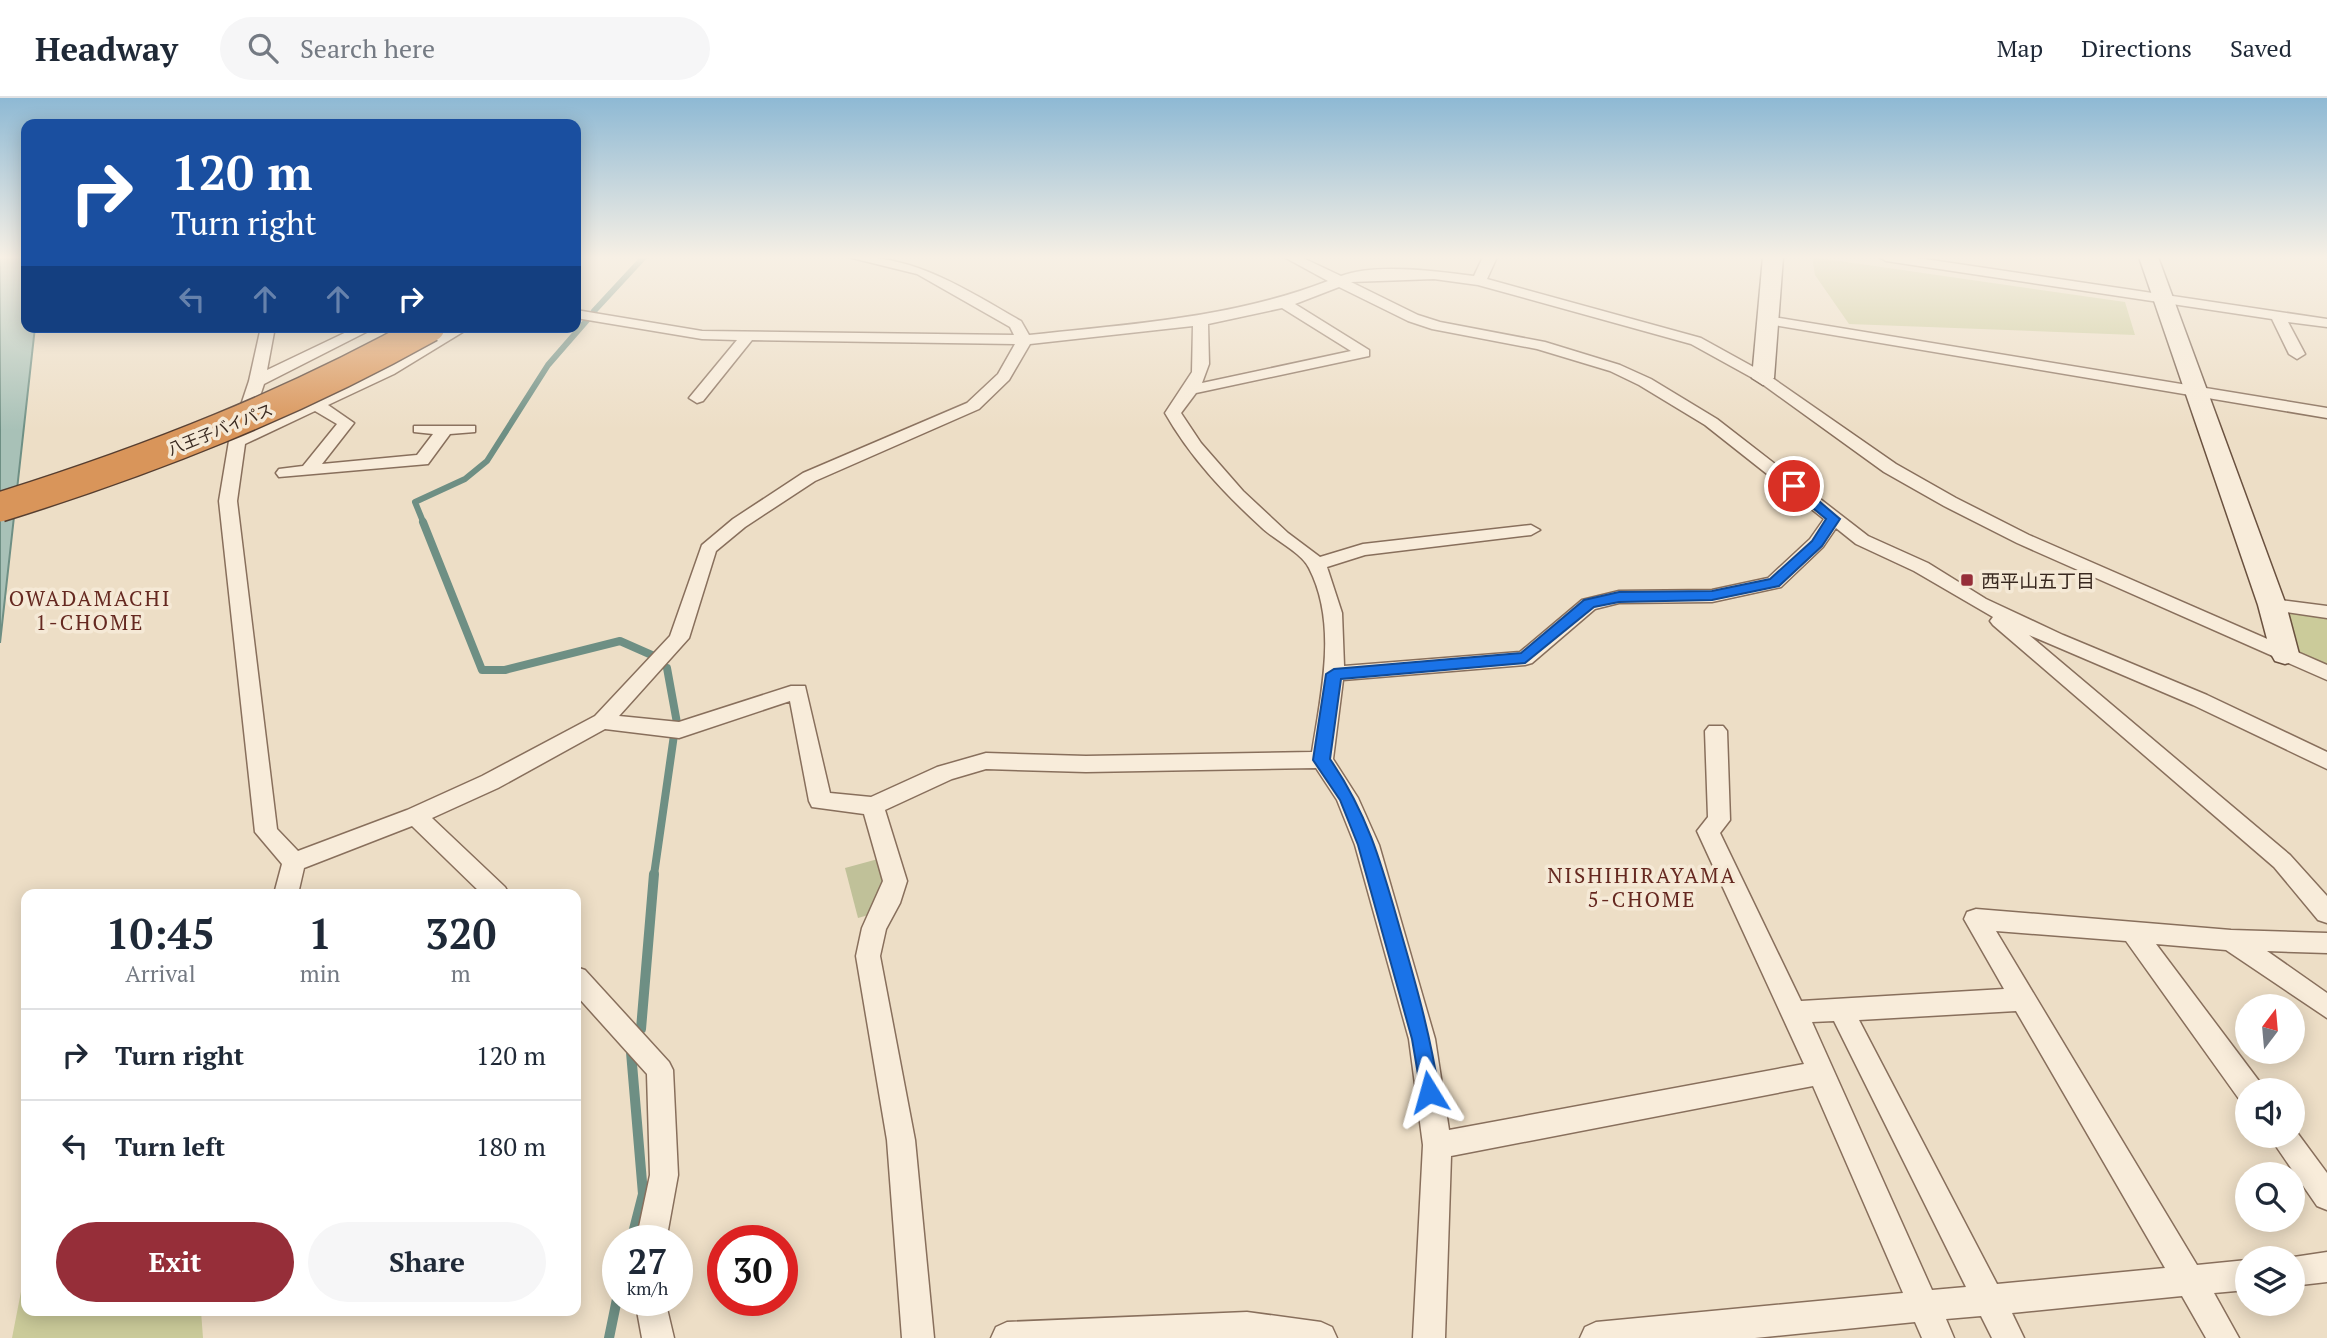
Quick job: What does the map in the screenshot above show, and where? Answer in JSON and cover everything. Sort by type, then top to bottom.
[{"type":"highway","name":"八王子バイパス","points":[[0,492],[117,454],[223,414],[327,367],[390,333]]},
{"type":"highway","name":"八王子バイパス","points":[[0,507],[109,472],[233,425],[324,384],[419,333]]},
{"type":"street","points":[[581,315],[702,335],[1024,340],[1200,321],[1229,315]]},
{"type":"street","points":[[1001,315],[1016,324],[1024,340]]},
{"type":"street","points":[[1192,387],[1203,388],[1364,353],[1303,315]]},
{"type":"street","points":[[1412,315],[1437,326],[1540,345],[1625,373],[1711,422],[1863,540],[1921,567],[1979,603],[2056,640],[2200,699],[2327,761]]},
{"type":"street","points":[[1607,315],[1676,333],[1726,355],[1891,468],[1950,502],[2023,539],[2327,673]]},
{"type":"street","points":[[1763,378],[1767,315]]},
{"type":"street","points":[[2169,315],[2272,605],[2285,654]]},
{"type":"street","points":[[2271,315],[2327,323]]},
{"type":"street","points":[[2278,316],[2297,354]]},
{"type":"street","points":[[1767,320],[2327,413]]},
{"type":"street","points":[[1200,321],[1203,361],[1192,387],[1180,396],[1173,413],[1184,434],[1282,537],[1317,564],[1331,598],[1334,674],[1322,760],[1347,798],[1367,845],[1393,930],[1422,1039],[1437,1145],[1429,1338]]},
{"type":"street","points":[[267,333],[257,381],[237,441],[228,501],[266,832],[294,862]]},
{"type":"street","points":[[257,381],[357,333]]},
{"type":"street","points":[[237,441],[389,371],[454,333]]},
{"type":"street","points":[[697,398],[748,336]]},
{"type":"street","points":[[294,862],[415,816],[490,782],[603,721],[679,638],[708,549],[739,523],[809,477],[972,406],[995,390],[1008,376],[1024,340]]},
{"type":"street","points":[[308,470],[346,423],[318,406]]},
{"type":"street","points":[[420,429],[469,429]]},
{"type":"street","points":[[285,473],[422,460],[445,429]]},
{"type":"street","points":[[1334,674],[1525,658],[1589,604],[1619,597],[1712,596],[1774,583],[1817,543],[1833,519]]},
{"type":"street","points":[[1317,564],[1363,550],[1531,530]]},
{"type":"street","points":[[1979,603],[2282,861],[2327,913]]},
{"type":"street","points":[[2272,605],[2327,612]]},
{"type":"street","points":[[603,721],[679,730],[798,691],[820,802],[873,806],[945,773],[986,761],[1086,764],[1322,760]]},
{"type":"street","points":[[1716,731],[1719,820],[1708,831],[1794,1012],[1938,1338]]},
{"type":"street","points":[[873,806],[895,881],[888,903],[874,928],[868,956],[901,1140],[918,1338]]},
{"type":"street","points":[[415,816],[492,889]]},
{"type":"street","points":[[287,889],[294,862]]},
{"type":"street","points":[[2223,1338],[2026,999],[1976,919],[2231,940],[2327,943]]},
{"type":"street","points":[[2132,931],[2240,1078]]},
{"type":"street","points":[[2231,940],[2327,1007]]},
{"type":"street","points":[[581,983],[660,1070],[664,1175],[654,1225]]},
{"type":"street","points":[[1794,1012],[2026,999]]},
{"type":"street","points":[[1841,1010],[2008,1338]]},
{"type":"street","points":[[1437,1145],[1820,1073]]},
{"type":"street","points":[[2292,1148],[2327,1196]]},
{"type":"street","points":[[2305,1269],[2327,1267]]},
{"type":"street","points":[[1595,1338],[1715,1332],[1923,1306],[2235,1276]]},
{"type":"street","points":[[653,1316],[658,1338]]},
{"type":"street","points":[[1007,1338],[1247,1327],[1321,1338]]},
{"type":"green space","points":[[1843,315],[2129,315],[2135,335],[1849,324]]},
{"type":"green space","points":[[2272,605],[2327,612],[2327,673],[2285,654]]},
{"type":"green space","points":[[878,859],[886,892],[879,912],[858,918],[845,868]]},
{"type":"green space","points":[[21,1292],[21,1316],[201,1316],[203,1338],[12,1338]]},
{"type":"shaded area","points":[[0,315],[21,315],[21,333],[34,333],[0,643]]},
{"type":"waterway","points":[[581,327],[588,319]]},
{"type":"waterway","points":[[424,524],[415,502],[465,479],[487,461],[548,365],[576,333]]},
{"type":"waterway","points":[[423,522],[482,670],[505,670],[620,641],[654,656]]},
{"type":"waterway","points":[[667,668],[677,723]]},
{"type":"waterway","points":[[654,875],[674,735]]},
{"type":"waterway","points":[[641,1029],[654,874]]},
{"type":"waterway","points":[[631,1052],[643,1194],[635,1225]]},
{"type":"waterway","points":[[609,1338],[614,1316]]},
{"type":"place","name":"西平山五丁目","points":[[1967,580]]},
{"type":"district","name":"OWADAMACHI 1-CHOME","points":[[90,610]]},
{"type":"district","name":"NISHIHIRAYAMA 5-CHOME","points":[[1642,887]]},
{"type":"route","points":[[1429,1092],[1422,1039],[1367,845],[1347,798],[1322,760],[1334,674],[1399,666],[1525,658],[1589,604],[1619,597],[1712,596],[1774,583],[1817,543],[1833,519],[1794,486]]}]
